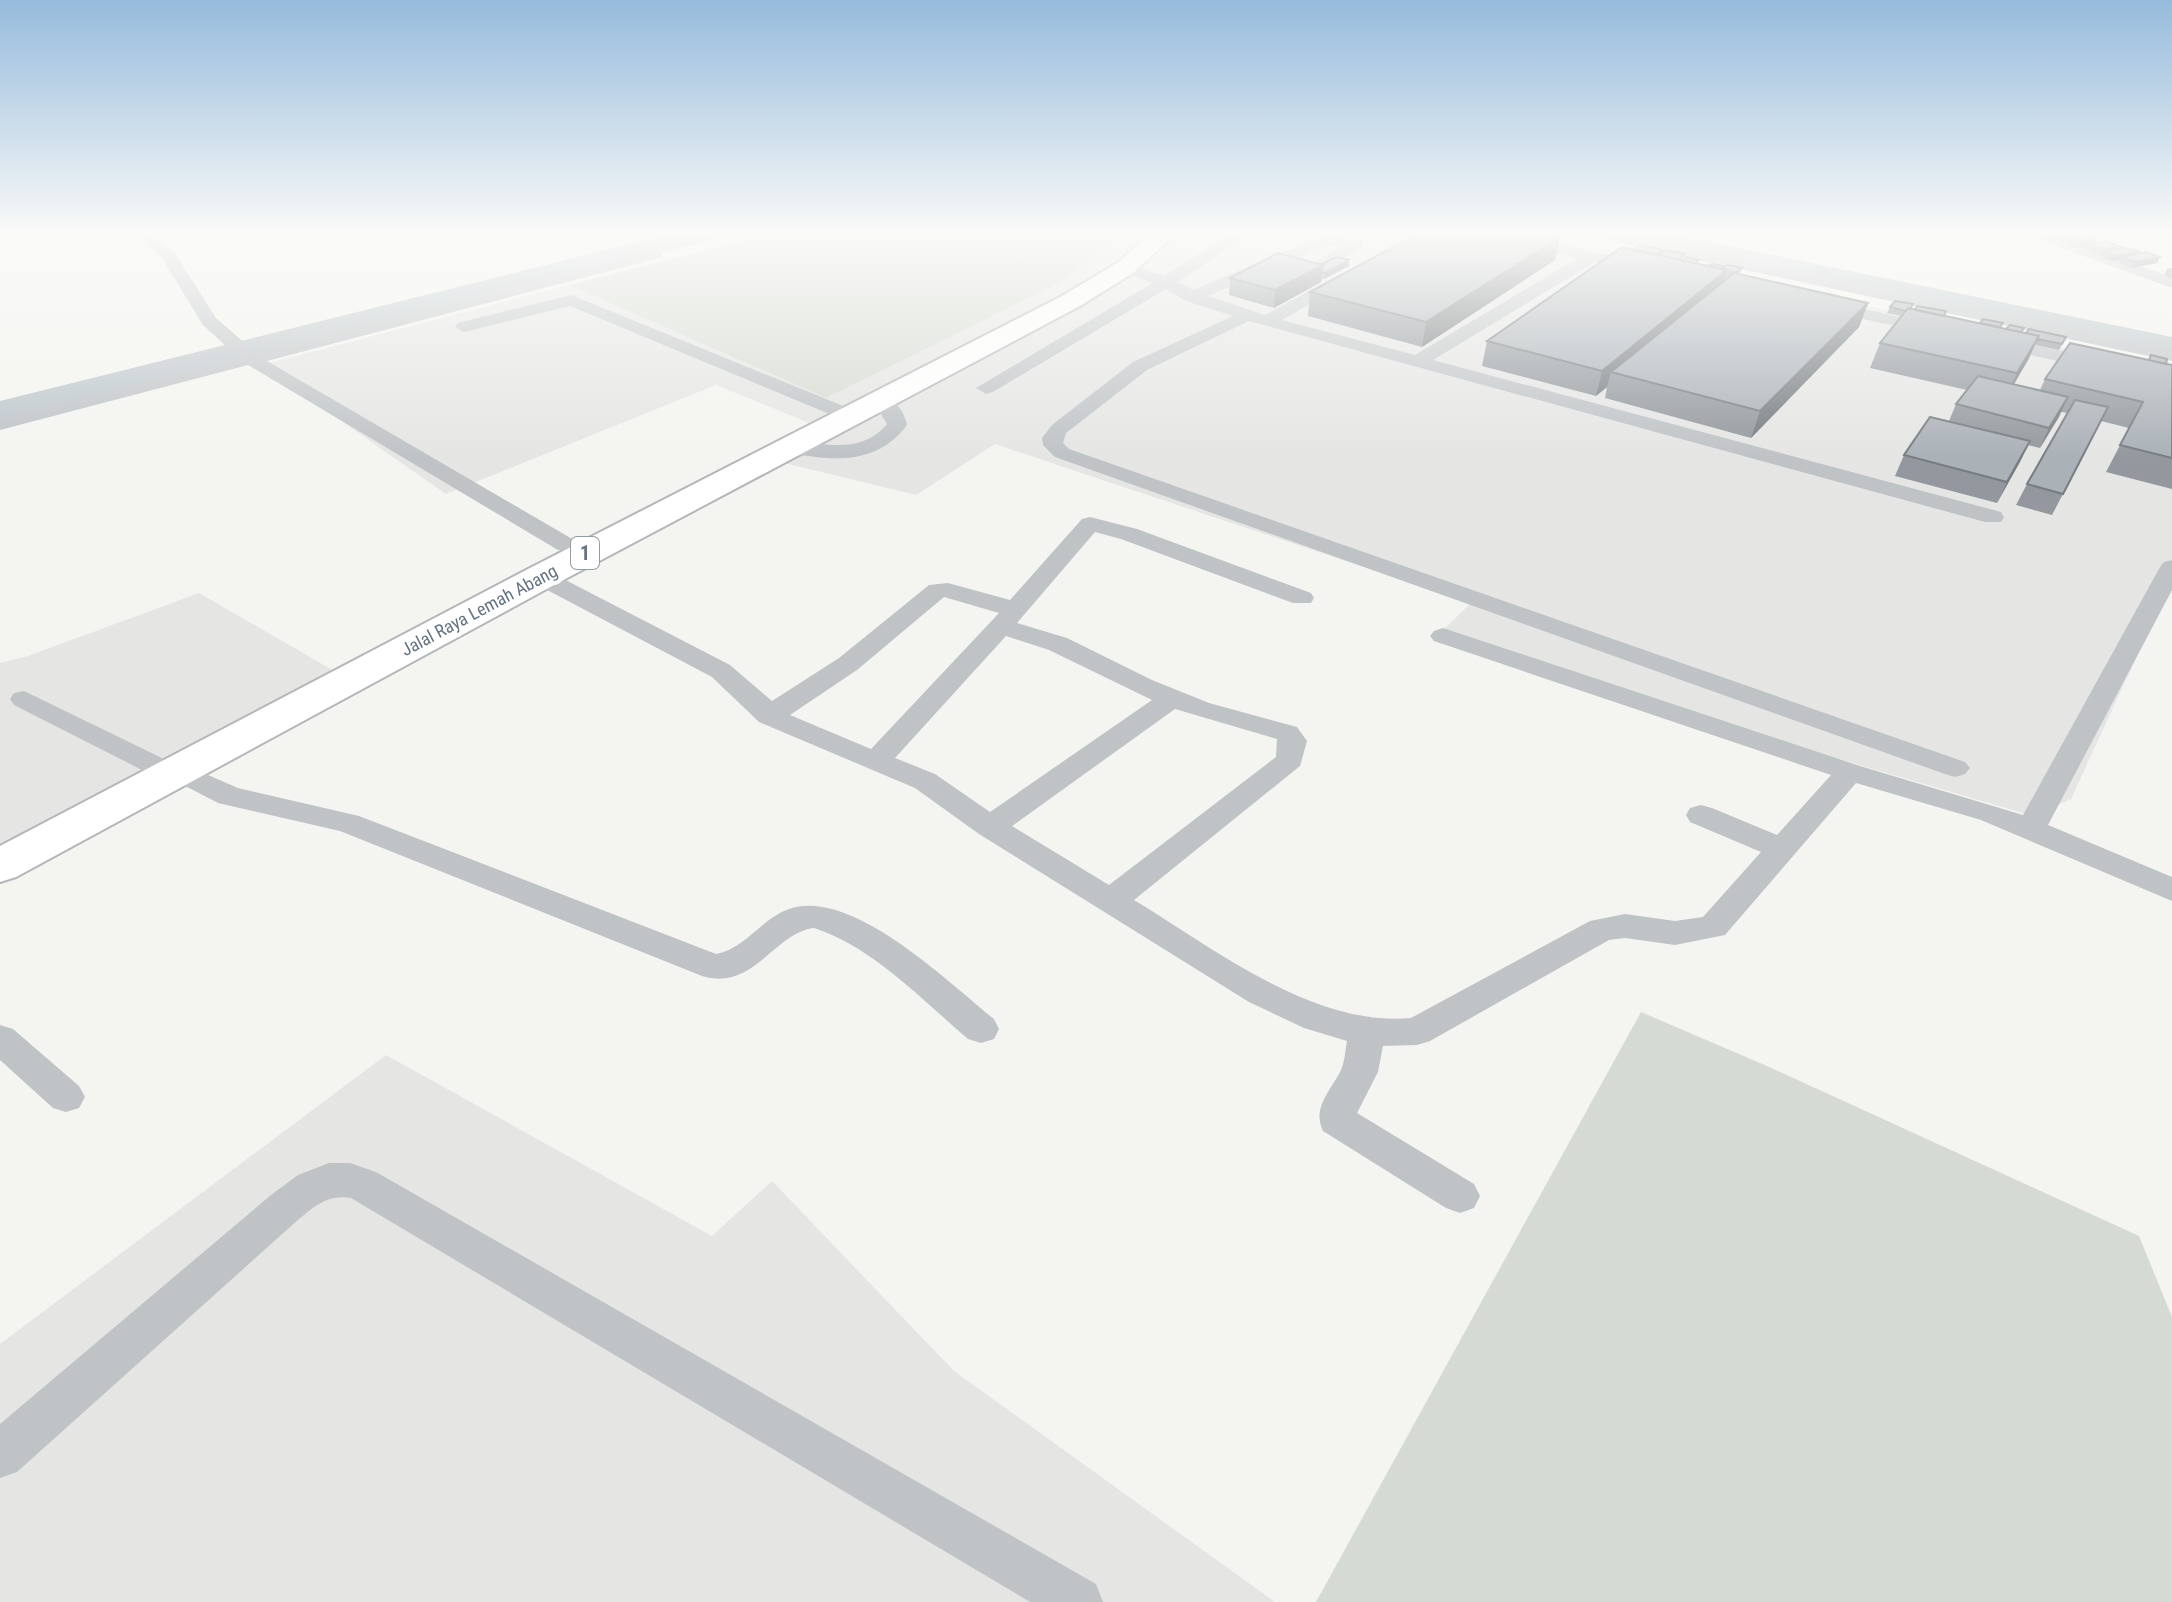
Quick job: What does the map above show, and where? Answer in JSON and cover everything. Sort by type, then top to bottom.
[{"type":"highway","name":"Jalal Raya Lemah Abang","points":[[0,866],[165,768],[566,545],[1030,309]]},
{"type":"highway","name":"Jalal Raya Lemah Abang","points":[[0,843],[165,768],[541,577],[1056,309]]},
{"type":"street","points":[[202,309],[245,354],[436,471],[566,545]]},
{"type":"street","points":[[0,424],[245,354],[431,309]]},
{"type":"street","points":[[464,327],[536,309]]},
{"type":"street","points":[[592,309],[834,409]]},
{"type":"street","points":[[986,388],[1121,309]]},
{"type":"street","points":[[1229,309],[1993,517]]},
{"type":"street","points":[[1277,309],[1140,366],[1059,429],[1052,438],[1053,445],[1062,453],[1955,768]]},
{"type":"street","points":[[1420,360],[1505,309]]},
{"type":"street","points":[[1840,309],[2172,380]]},
{"type":"street","points":[[1953,309],[2172,355]]},
{"type":"street","points":[[876,761],[1092,524],[1302,598]]},
{"type":"street","points":[[2031,829],[2172,567]]},
{"type":"street","points":[[541,577],[721,671],[740,685],[769,716],[819,740],[925,781],[990,827],[1289,1007],[1367,1031],[1394,1035],[1417,1031],[1602,929],[1625,926],[1675,933],[1713,927],[1850,772]]},
{"type":"street","points":[[769,716],[848,664],[938,590],[948,590],[1173,698],[1287,733],[1293,741],[1290,760],[1110,901]]},
{"type":"street","points":[[1443,636],[1850,772],[1955,800],[2172,890]]},
{"type":"street","points":[[990,827],[1173,698]]},
{"type":"street","points":[[24,699],[229,796],[348,823],[714,967],[739,961],[797,918],[811,913],[823,916],[853,928],[981,1029]]},
{"type":"street","points":[[1701,815],[1783,849]]},
{"type":"street","points":[[1367,1031],[1360,1072],[1339,1106],[1337,1120],[1460,1196]]},
{"type":"street","points":[[0,1039],[66,1097]]},
{"type":"street","points":[[0,1455],[285,1207],[325,1179],[341,1176],[362,1184],[1078,1602]]},
{"type":"shaded area","points":[[478,309],[623,309],[826,398],[1006,309],[1881,309],[2172,371],[2172,580],[2071,799],[2033,816],[1703,719],[1441,632],[1471,603],[995,444],[916,495],[768,459],[824,429],[716,385],[446,494],[261,365]]},
{"type":"shaded area","points":[[623,309],[1007,309],[826,398]]},
{"type":"shaded area","points":[[199,593],[355,683],[0,880],[0,663],[28,656]]},
{"type":"shaded area","points":[[1641,1012],[1767,1066],[2139,1236],[2172,1317],[2172,1602],[1316,1602]]},
{"type":"shaded area","points":[[386,1055],[712,1236],[772,1181],[954,1371],[1275,1602],[0,1602],[0,1344]]},
{"type":"building","points":[[1375,309],[1447,309],[1426,322]]},
{"type":"building","points":[[1533,309],[1679,309],[1602,371],[1487,341]]},
{"type":"building","points":[[1690,309],[1862,309],[1760,411],[1611,372]]},
{"type":"building","points":[[1907,309],[2039,336],[2017,373],[1880,343]]},
{"type":"building","points":[[1933,309],[1946,311],[1944,316],[1915,310]]},
{"type":"building","points":[[1983,319],[2003,323],[2000,327],[1980,323]]},
{"type":"building","points":[[2010,325],[2024,328],[2021,332],[2006,329]]},
{"type":"building","points":[[2029,329],[2066,337],[2062,344],[2037,339],[2039,336],[2026,333]]},
{"type":"building","points":[[2070,343],[2172,365],[2172,458],[2120,445],[2143,402],[2045,379]]},
{"type":"building","points":[[2151,355],[2167,359],[2166,364],[2149,360]]},
{"type":"building","points":[[1978,376],[2068,397],[2049,428],[1956,404]]},
{"type":"building","points":[[2075,400],[2108,407],[2063,494],[2027,484]]},
{"type":"building","points":[[1930,417],[2030,441],[2007,482],[1904,455]]},
{"type":"waterway","points":[[0,411],[405,309]]},
{"type":"waterway","points":[[1992,309],[2172,346]]}]
